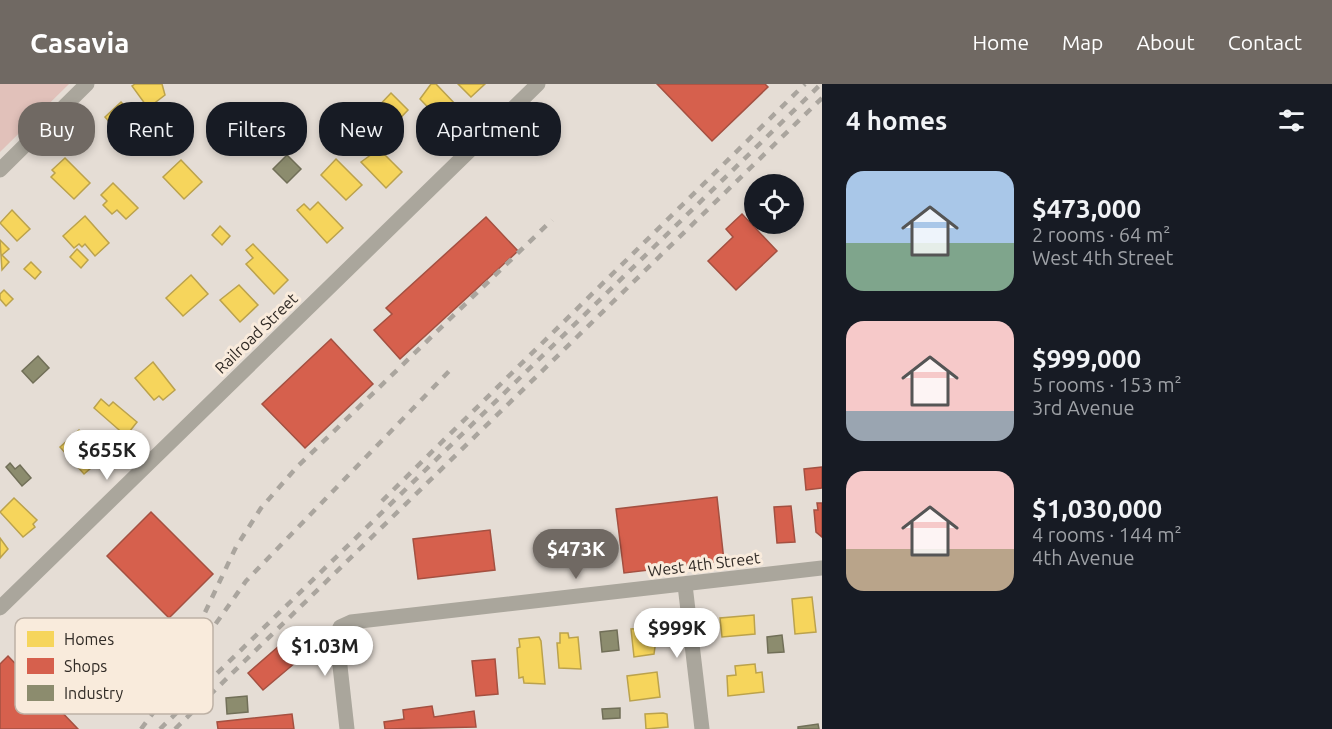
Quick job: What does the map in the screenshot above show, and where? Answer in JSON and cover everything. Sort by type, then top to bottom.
[{"type":"street","points":[[0,170],[87,84]]},
{"type":"street","name":"Railroad Street","points":[[0,608],[538,84]]},
{"type":"street","name":"West 4th Street","points":[[347,729],[337,639],[340,627],[351,622],[822,568]]},
{"type":"street","points":[[685,585],[702,729]]},
{"type":"shaded area","points":[[0,84],[69,84],[51,102],[18,102],[18,134],[0,152]]},
{"type":"building: Homes","points":[[162,84],[165,95],[156,102],[144,102],[132,86]]},
{"type":"building: Homes","points":[[431,84],[436,84],[453,102],[423,102],[420,99]]},
{"type":"building: Homes","points":[[458,84],[485,84],[471,97]]},
{"type":"building: Homes","points":[[391,93],[400,102],[382,102]]},
{"type":"building: Homes","points":[[369,156],[386,156],[402,172],[386,188],[361,162]]},
{"type":"building: Homes","points":[[65,158],[90,183],[74,199],[51,177],[55,173],[52,170]]},
{"type":"building: Homes","points":[[336,159],[362,185],[346,200],[321,175]]},
{"type":"building: Homes","points":[[181,160],[202,182],[184,199],[163,177]]},
{"type":"building: Homes","points":[[113,183],[138,208],[126,219],[117,210],[112,214],[103,205],[107,201],[101,195]]},
{"type":"building: Homes","points":[[318,202],[343,228],[327,243],[297,210],[304,204],[310,210]]},
{"type":"building: Homes","points":[[12,210],[30,229],[17,241],[0,223]]},
{"type":"building: Homes","points":[[85,216],[109,243],[95,256],[85,244],[82,247],[79,244],[74,248],[63,236]]},
{"type":"building: Homes","points":[[220,226],[230,236],[222,245],[212,235]]},
{"type":"building: Homes","points":[[0,240],[9,249],[2,255],[9,262],[2,270]]},
{"type":"building: Homes","points":[[253,244],[288,280],[274,294],[246,264],[253,258],[246,250]]},
{"type":"building: Homes","points":[[77,249],[88,260],[81,268],[70,257]]},
{"type":"building: Homes","points":[[31,262],[41,272],[35,279],[24,269]]},
{"type":"building: Homes","points":[[191,275],[208,294],[183,316],[166,298]]},
{"type":"building: Homes","points":[[239,285],[258,305],[240,322],[220,300]]},
{"type":"building: Homes","points":[[4,290],[13,299],[6,306],[0,299],[0,294]]},
{"type":"building: Homes","points":[[153,362],[175,390],[163,400],[159,396],[154,400],[135,378]]},
{"type":"building: Homes","points":[[101,399],[109,406],[113,402],[137,422],[126,436],[94,408]]},
{"type":"building: Homes","points":[[79,430],[104,457],[84,474],[60,447]]},
{"type":"building: Homes","points":[[14,498],[37,520],[33,524],[35,527],[23,537],[0,512]]},
{"type":"building: Homes","points":[[0,538],[8,549],[0,558]]},
{"type":"building: Homes","points":[[812,597],[816,632],[795,634],[792,599]]},
{"type":"building: Homes","points":[[754,615],[755,634],[722,637],[720,618]]},
{"type":"building: Homes","points":[[643,628],[643,631],[651,630],[652,640],[656,640],[654,654],[634,657],[631,629]]},
{"type":"building: Homes","points":[[560,633],[568,633],[569,638],[578,637],[581,669],[559,668],[557,643],[560,643]]},
{"type":"building: Homes","points":[[539,637],[545,684],[524,683],[523,677],[519,678],[517,648],[520,647],[519,639]]},
{"type":"building: Homes","points":[[755,664],[756,673],[762,672],[764,692],[728,696],[727,676],[736,675],[735,666]]},
{"type":"building: Homes","points":[[657,672],[660,697],[630,701],[627,676]]},
{"type":"building: Homes","points":[[645,714],[667,714],[668,727],[646,729]]},
{"type":"building: Shops","points":[[657,84],[765,84],[768,87],[712,141]]},
{"type":"building: Shops","points":[[742,214],[744,234],[761,234],[777,251],[736,290],[708,261],[733,237],[726,229]]},
{"type":"building: Shops","points":[[486,217],[518,251],[400,359],[374,330],[392,314],[386,308]]},
{"type":"building: Shops","points":[[331,339],[373,384],[305,448],[262,404]]},
{"type":"building: Shops","points":[[822,467],[822,488],[806,490],[804,469]]},
{"type":"building: Shops","points":[[717,497],[724,561],[624,573],[616,509]]},
{"type":"building: Shops","points":[[817,503],[822,503],[822,537],[816,532],[814,510],[818,510]]},
{"type":"building: Shops","points":[[791,506],[795,542],[777,543],[774,507]]},
{"type":"building: Shops","points":[[151,512],[213,574],[169,618],[107,556]]},
{"type":"building: Shops","points":[[490,530],[495,570],[418,579],[413,539]]},
{"type":"building: Shops","points":[[287,639],[302,657],[263,690],[248,673]]},
{"type":"building: Shops","points":[[8,656],[15,663],[15,714],[64,714],[78,729],[0,729],[0,664]]},
{"type":"building: Shops","points":[[495,659],[498,694],[476,696],[472,661]]},
{"type":"building: Shops","points":[[432,706],[434,717],[474,711],[476,727],[385,729],[384,722],[404,719],[403,710]]},
{"type":"building: Shops","points":[[292,714],[294,729],[218,729],[217,722]]},
{"type":"building: Industry","points":[[288,156],[301,169],[287,183],[273,169]]},
{"type":"building: Industry","points":[[38,356],[49,368],[33,383],[22,371]]},
{"type":"building: Industry","points":[[10,463],[15,469],[20,465],[31,478],[22,486],[6,467]]},
{"type":"building: Industry","points":[[617,630],[619,650],[602,652],[600,632]]},
{"type":"building: Industry","points":[[782,635],[784,652],[768,653],[767,637]]},
{"type":"building: Industry","points":[[247,696],[248,712],[227,714],[226,698]]},
{"type":"building: Industry","points":[[620,708],[620,718],[603,719],[602,709]]},
{"type":"building: Industry","points":[[818,724],[819,729],[798,729],[798,727]]},
{"type":"railway","points":[[382,501],[805,84]]},
{"type":"railway","points":[[213,677],[821,84]]},
{"type":"railway","points":[[213,692],[822,98]]},
{"type":"railway","points":[[202,618],[236,547],[261,508],[297,467],[552,220]]},
{"type":"railway","points":[[213,628],[246,581],[454,366]]},
{"type":"railway","points":[[141,729],[152,714]]},
{"type":"railway","points":[[160,729],[175,714]]},
{"type":"railway","points":[[175,729],[190,714]]}]
